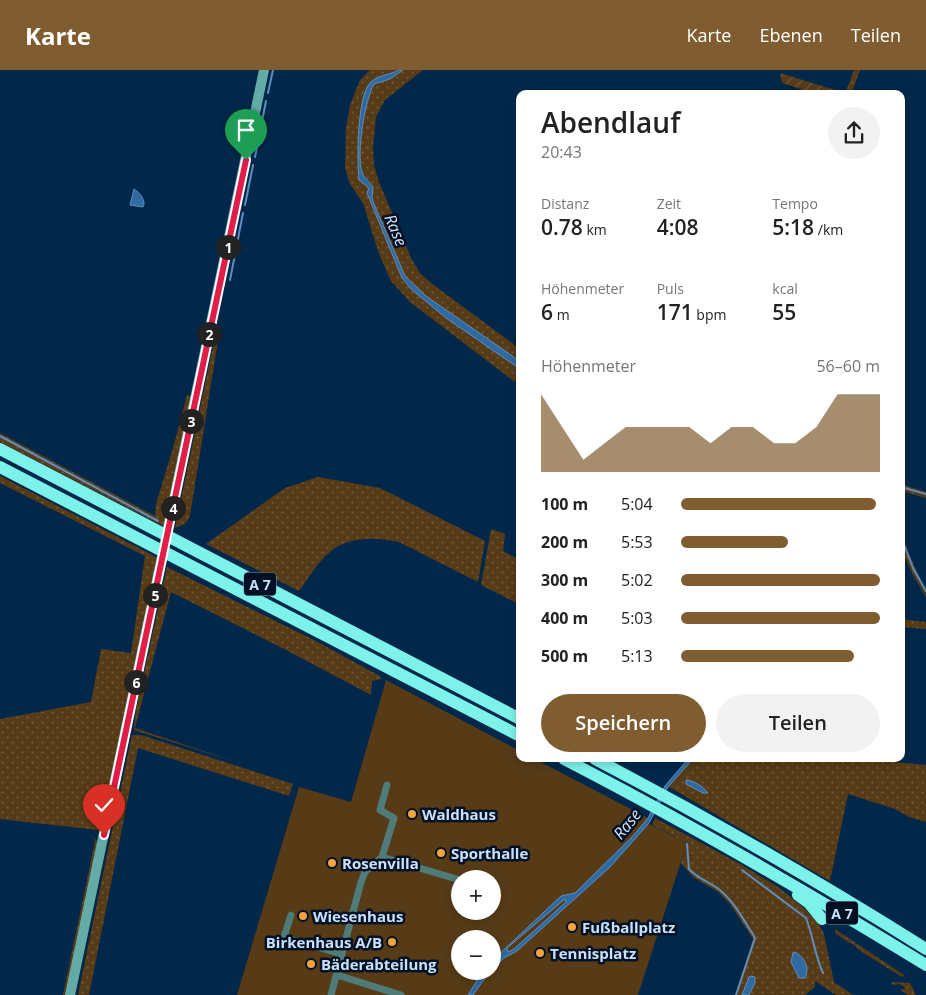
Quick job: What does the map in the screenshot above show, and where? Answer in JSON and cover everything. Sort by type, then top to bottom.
[{"type":"highway","name":"A 7","points":[[0,449],[516,717]]},
{"type":"highway","name":"A 7","points":[[0,467],[516,734]]},
{"type":"highway","name":"A 7","points":[[570,762],[668,813],[926,964]]},
{"type":"highway","name":"A 7","points":[[601,762],[673,800],[843,897],[926,949]]},
{"type":"highway","points":[[756,863],[809,903],[822,918]]},
{"type":"street","points":[[70,995],[264,70]]},
{"type":"street","points":[[332,995],[362,877],[382,857],[394,818],[380,810],[387,785]]},
{"type":"street","points":[[382,857],[451,877]]},
{"type":"street","points":[[291,915],[284,937],[341,954]]},
{"type":"street","points":[[337,975],[401,995]]},
{"type":"shaded area","points":[[370,70],[399,70],[380,77],[377,82],[390,79],[403,70],[423,70],[385,100],[376,117],[373,147],[374,165],[379,182],[412,260],[420,273],[516,346],[515,382],[410,302],[391,281],[379,254],[363,203],[350,184],[345,168],[346,128],[350,105],[360,80]]},
{"type":"shaded area","points":[[854,70],[860,70],[852,90],[846,90]]},
{"type":"shaded area","points":[[780,73],[835,90],[804,90],[782,83]]},
{"type":"shaded area","points":[[216,332],[218,332],[218,340],[190,516],[185,524],[175,528]]},
{"type":"shaded area","points":[[187,395],[192,397],[165,527],[0,442],[0,433],[155,516],[156,504]]},
{"type":"shaded area","points":[[0,476],[158,558],[102,828],[98,830],[0,819],[0,719],[91,702],[101,649],[131,653],[145,556],[0,483]]},
{"type":"shaded area","points":[[318,477],[380,488],[485,541],[478,582],[399,542],[382,539],[364,539],[338,546],[326,555],[299,591],[206,544],[285,488]]},
{"type":"shaded area","points":[[905,485],[926,492],[926,498],[905,492]]},
{"type":"shaded area","points":[[491,529],[505,534],[503,551],[516,558],[516,603],[481,585]]},
{"type":"shaded area","points":[[905,543],[924,587],[926,597],[905,558]]},
{"type":"shaded area","points":[[167,567],[314,640],[380,676],[382,679],[372,681],[371,695],[171,592],[135,728],[236,762],[134,730],[136,710]]},
{"type":"shaded area","points":[[905,619],[926,622],[926,629],[905,627]]},
{"type":"shaded area","points":[[386,680],[516,749],[516,762],[541,762],[648,818],[649,824],[687,843],[638,995],[237,995],[299,787],[351,802]]},
{"type":"shaded area","points":[[130,734],[75,995],[73,995],[128,735]]},
{"type":"shaded area","points":[[132,735],[141,735],[293,784],[289,796],[138,748],[89,995],[78,995]]},
{"type":"shaded area","points":[[685,762],[698,762],[676,786],[671,788],[665,786]]},
{"type":"shaded area","points":[[698,762],[894,762],[926,765],[926,822],[909,817],[895,809],[848,794],[830,881],[671,788]]},
{"type":"shaded area","points":[[655,818],[742,865],[781,889],[804,908],[819,924],[824,934],[834,982],[853,995],[836,995],[815,981],[815,987],[805,995],[735,995],[753,939],[730,904],[718,892],[693,877],[681,863],[687,843],[652,825]]},
{"type":"shaded area","points":[[92,836],[98,842],[66,995],[63,995],[95,841]]},
{"type":"shaded area","points":[[835,929],[904,976],[902,977],[862,952],[835,933]]},
{"type":"shaded area","points":[[893,982],[910,983],[916,995],[908,995],[900,990],[906,988],[899,984],[891,984]]},
{"type":"water","points":[[403,70],[390,79],[374,84],[367,102],[361,140],[360,163],[363,174],[373,187],[372,197],[374,204],[405,276],[426,296],[516,359],[516,366],[446,318],[411,289],[402,278],[367,193],[369,188],[359,180],[360,115],[366,90],[376,78]]},
{"type":"water","points":[[134,189],[143,199],[143,207],[130,205]]},
{"type":"water","points":[[685,762],[690,762],[668,787],[649,823],[610,867],[517,951],[501,961],[501,952],[561,896],[575,893],[632,837],[648,818],[665,786]],"holes":[[[565,899],[566,902],[514,949],[508,952],[507,948]]]},
{"type":"water","points":[[686,780],[698,784],[708,793],[703,793],[686,784]]},
{"type":"water","points":[[795,952],[806,964],[805,978],[799,978],[791,962]]},
{"type":"water","points":[[749,977],[755,977],[755,983],[749,995],[742,995]]},
{"type":"water","points":[[477,980],[484,980],[473,995],[468,995]]},
{"type":"waterway","points":[[268,93],[273,70]]},
{"type":"waterway","points":[[255,157],[266,101]]},
{"type":"waterway","points":[[245,205],[253,165]]},
{"type":"waterway","points":[[230,280],[243,213]]},
{"type":"waterway","points":[[0,436],[158,521]]},
{"type":"waterway","points":[[905,488],[926,494]]},
{"type":"waterway","points":[[905,547],[913,568],[926,591]]},
{"type":"waterway","points":[[687,844],[689,869],[717,888],[731,901],[755,938],[736,995]]},
{"type":"waterway","points":[[742,870],[806,918],[823,973]]},
{"type":"place","name":"Waldhaus","points":[[412,814]]},
{"type":"place","name":"Sporthalle","points":[[441,853]]},
{"type":"place","name":"Rosenvilla","points":[[332,863]]},
{"type":"place","name":"Wiesenhaus","points":[[303,916]]},
{"type":"place","name":"Fußballplatz","points":[[572,927]]},
{"type":"place","name":"Birkenhaus A/B","points":[[392,942]]},
{"type":"place","name":"Tennisplatz","points":[[540,953]]},
{"type":"place","name":"Bäderabteilung","points":[[311,964]]},
{"type":"route","points":[[104,835],[246,160]]},
{"type":"water label","name":"Rase","points":[[396,230]]},
{"type":"water label","name":"Rase","points":[[627,824]]}]
